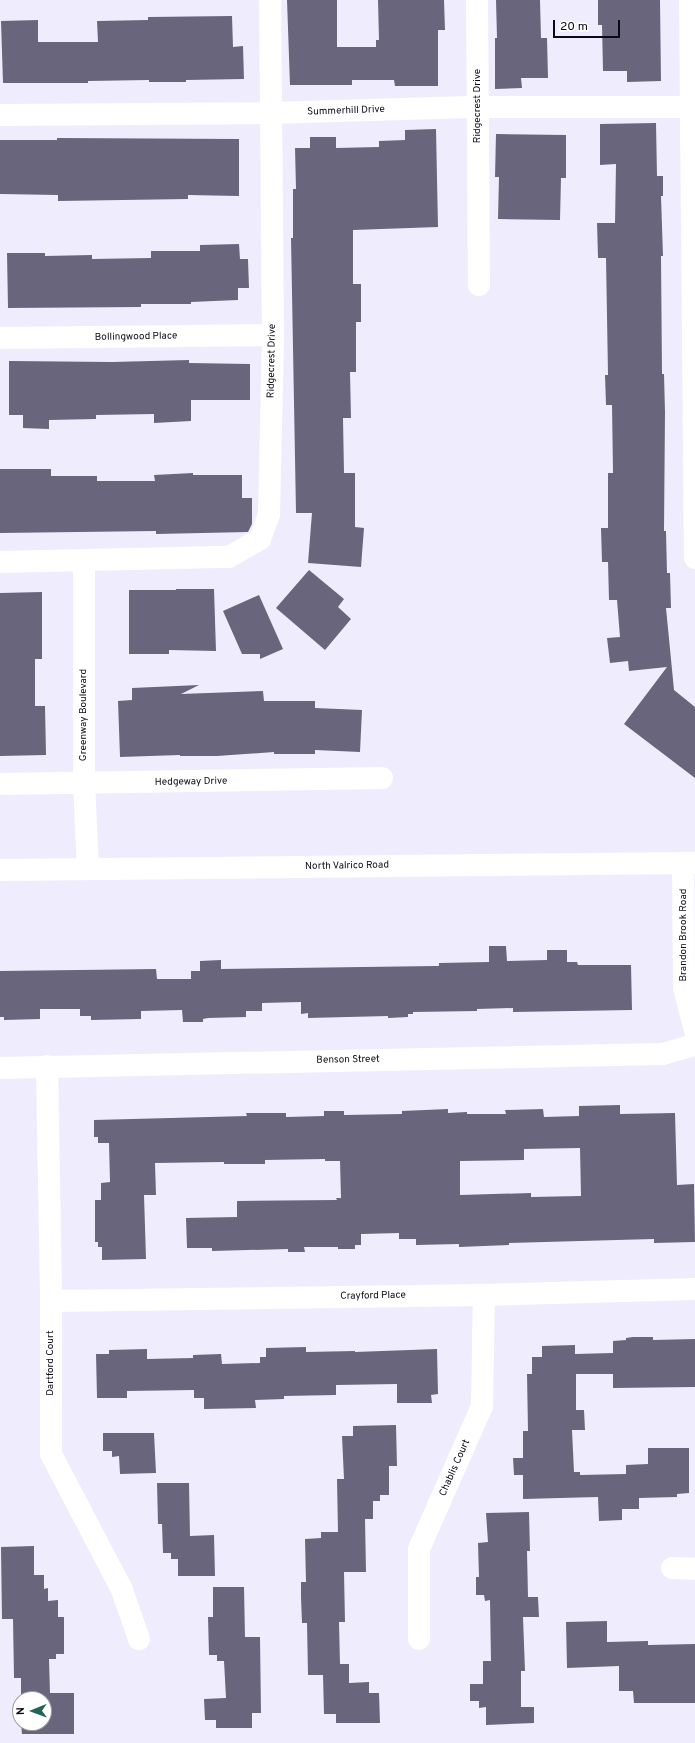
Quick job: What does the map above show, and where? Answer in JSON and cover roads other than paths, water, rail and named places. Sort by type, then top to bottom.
[{"type":"street","name":"Ridgecrest Drive","points":[[0,562],[229,557],[260,539],[269,514],[273,335],[270,0]]},
{"type":"street","name":"Ridgecrest Drive","points":[[477,0],[479,285]]},
{"type":"street","points":[[690,0],[695,558]]},
{"type":"street","name":"Summerhill Drive","points":[[0,115],[271,113],[478,107],[692,107]]},
{"type":"street","name":"Bollingwood Place","points":[[0,338],[273,335]]},
{"type":"street","name":"Greenway Boulevard","points":[[84,561],[84,783],[88,868]]},
{"type":"street","name":"Hedgeway Drive","points":[[0,784],[382,778]]},
{"type":"street","name":"North Valrico Road","points":[[0,870],[689,863]]},
{"type":"street","name":"Brandon Brook Road","points":[[689,863],[684,988],[695,1030]]},
{"type":"street","name":"Benson Street","points":[[0,1068],[663,1054],[695,1045]]},
{"type":"street","name":"Dartford Court","points":[[47,1066],[51,1301],[51,1454],[122,1590],[138,1639]]},
{"type":"street","name":"Crayford Place","points":[[51,1301],[484,1295],[695,1289]]},
{"type":"street","name":"Chablis Court","points":[[419,1639],[419,1549],[482,1406],[484,1295]]},
{"type":"street","points":[[672,1568],[695,1568]]}]
